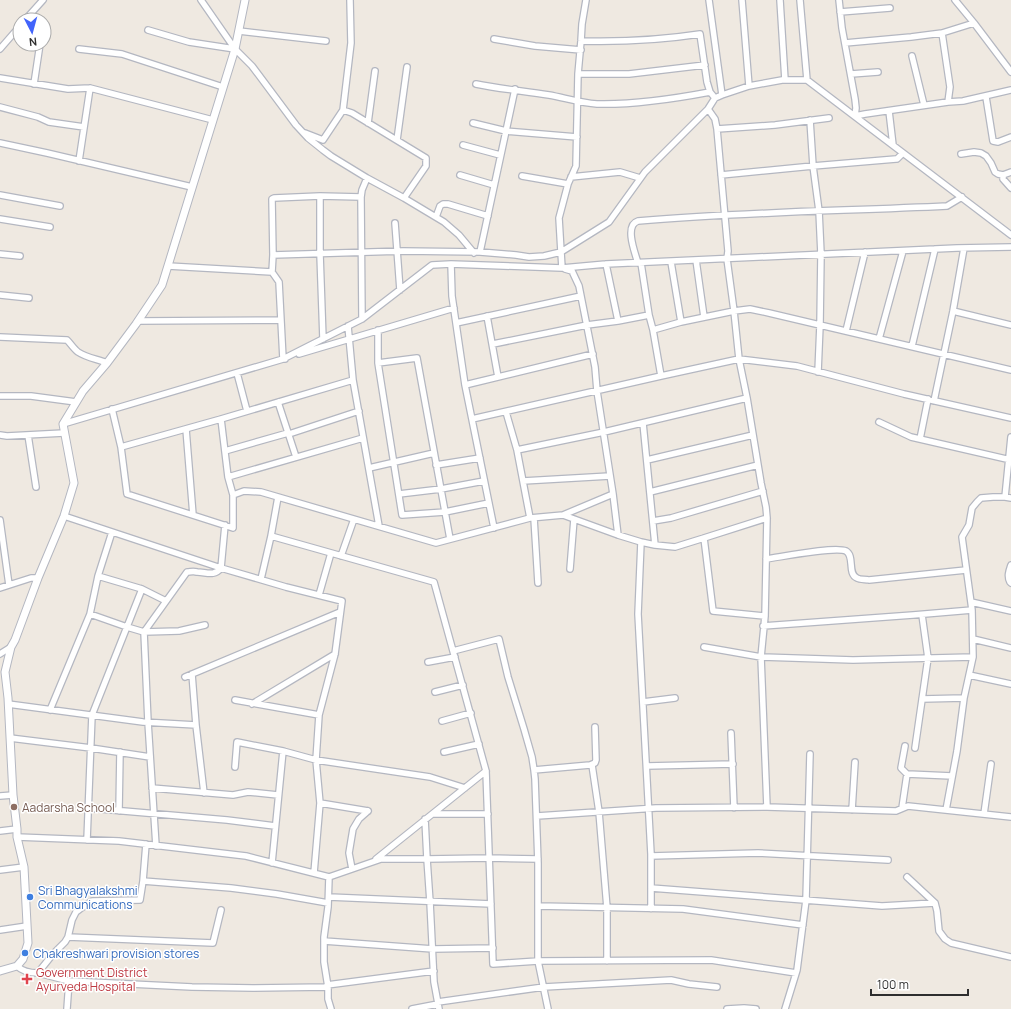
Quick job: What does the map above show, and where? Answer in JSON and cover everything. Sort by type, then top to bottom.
[{"type":"street","points":[[33,12],[43,0]]},
{"type":"street","points":[[201,0],[235,49],[252,66],[296,125],[303,132],[323,150],[367,178],[404,198],[451,227],[477,253]]},
{"type":"street","points":[[0,971],[17,966],[23,959],[28,943],[24,867],[17,837],[18,829],[13,795],[5,672],[11,647],[64,516],[74,482],[63,424],[83,391],[107,363],[162,285],[224,87],[235,49],[245,0]]},
{"type":"street","points":[[303,132],[323,140],[343,110],[351,44],[350,0]]},
{"type":"street","points":[[562,268],[559,218],[568,184],[576,166],[578,74],[582,24],[586,0]]},
{"type":"street","points":[[709,0],[722,95]]},
{"type":"street","points":[[742,0],[749,86]]},
{"type":"street","points":[[780,0],[785,80]]},
{"type":"street","points":[[800,0],[807,80]]},
{"type":"street","points":[[840,0],[842,28],[856,108],[855,116]]},
{"type":"street","points":[[955,0],[1011,72]]},
{"type":"street","points":[[840,12],[890,8]]},
{"type":"street","points":[[845,43],[911,37],[942,32],[974,23]]},
{"type":"street","points":[[148,30],[189,42],[235,49]]},
{"type":"street","points":[[239,32],[326,41]]},
{"type":"street","points":[[942,32],[950,87],[948,102]]},
{"type":"street","points":[[581,41],[628,42],[700,34],[710,92],[715,98]]},
{"type":"street","points":[[0,49],[12,35]]},
{"type":"street","points":[[494,39],[535,46],[581,50]]},
{"type":"street","points":[[79,48],[122,54],[224,87]]},
{"type":"street","points":[[34,84],[39,52]]},
{"type":"street","points":[[912,56],[924,105]]},
{"type":"street","points":[[578,74],[629,74],[705,65]]},
{"type":"street","points":[[397,140],[407,67]]},
{"type":"street","points":[[368,122],[376,71]]},
{"type":"street","points":[[851,74],[878,72]]},
{"type":"street","points":[[0,78],[68,89],[90,88],[213,120]]},
{"type":"street","points":[[273,255],[397,251],[516,255],[529,258],[561,252],[609,222],[645,172],[708,109],[715,98],[749,86],[785,80],[807,80],[1011,235]]},
{"type":"street","points":[[476,84],[503,89],[515,89],[578,102],[596,104],[628,104],[672,99],[710,92]]},
{"type":"street","points":[[79,161],[90,88]]},
{"type":"street","points":[[477,253],[488,216],[515,89]]},
{"type":"street","points":[[855,116],[924,105],[963,101],[986,97],[1011,90]]},
{"type":"street","points":[[986,97],[994,141],[998,142],[1011,137]]},
{"type":"street","points":[[0,107],[38,117],[48,122],[84,127]]},
{"type":"street","points":[[708,109],[715,119],[717,129],[728,251],[727,259],[739,359],[767,518],[765,616],[761,657],[767,808]]},
{"type":"street","points":[[343,110],[368,122],[426,158],[426,166],[404,198]]},
{"type":"street","points":[[889,111],[893,145]]},
{"type":"street","points":[[717,129],[775,125],[829,118]]},
{"type":"street","points":[[810,120],[813,166],[819,211],[821,254],[818,372]]},
{"type":"street","points":[[473,123],[506,131],[577,137]]},
{"type":"street","points":[[0,143],[192,187]]},
{"type":"street","points":[[463,145],[500,155]]},
{"type":"street","points":[[961,154],[974,152],[984,154],[998,174],[1003,175],[1011,172]]},
{"type":"street","points":[[721,176],[813,166],[896,160],[903,153]]},
{"type":"street","points":[[571,177],[620,172],[640,178]]},
{"type":"street","points":[[460,174],[494,185]]},
{"type":"street","points":[[1003,175],[1003,179],[1011,188]]},
{"type":"street","points":[[522,176],[568,184]]},
{"type":"street","points":[[362,319],[361,196],[367,178]]},
{"type":"street","points":[[0,195],[60,206]]},
{"type":"street","points":[[320,196],[320,254],[323,338]]},
{"type":"street","points":[[283,359],[279,282],[272,272],[273,198],[361,196]]},
{"type":"street","points":[[661,376],[639,263],[632,242],[632,226],[635,222],[819,211],[947,206],[962,197]]},
{"type":"street","points":[[436,217],[440,206],[443,204],[448,204],[488,216]]},
{"type":"street","points":[[0,219],[50,227]]},
{"type":"street","points":[[395,223],[400,290]]},
{"type":"street","points":[[283,359],[362,319],[432,265],[452,264],[562,268],[606,264],[1011,247]]},
{"type":"street","points":[[920,439],[944,353],[964,248]]},
{"type":"street","points":[[912,346],[935,249]]},
{"type":"street","points":[[879,339],[903,251]]},
{"type":"street","points":[[846,331],[865,252]]},
{"type":"street","points":[[0,254],[20,256]]},
{"type":"street","points":[[696,260],[704,317]]},
{"type":"street","points":[[671,262],[681,322]]},
{"type":"street","points":[[452,264],[452,296],[465,384],[494,528]]},
{"type":"street","points":[[606,264],[618,320]]},
{"type":"street","points":[[168,266],[272,272]]},
{"type":"street","points":[[562,268],[572,271],[579,286],[593,354],[618,535]]},
{"type":"street","points":[[0,295],[29,298]]},
{"type":"street","points":[[456,324],[581,296]]},
{"type":"street","points":[[63,424],[454,308]]},
{"type":"street","points":[[653,330],[704,317],[750,310],[944,353],[1011,370]]},
{"type":"street","points":[[953,311],[1011,325]]},
{"type":"street","points":[[493,344],[586,325],[649,315]]},
{"type":"street","points":[[487,316],[498,377]]},
{"type":"street","points":[[138,321],[281,320]]},
{"type":"street","points":[[348,326],[353,380],[379,526]]},
{"type":"street","points":[[378,330],[378,363],[402,515],[445,512],[489,503]]},
{"type":"street","points":[[0,337],[67,340],[76,350],[86,357],[107,363]]},
{"type":"street","points":[[465,384],[593,354]]},
{"type":"street","points":[[378,363],[417,358],[450,539]]},
{"type":"street","points":[[472,419],[739,359],[797,366],[931,400],[1011,418]]},
{"type":"street","points":[[237,373],[247,411]]},
{"type":"street","points":[[121,447],[353,380]]},
{"type":"street","points":[[0,396],[31,396],[76,402]]},
{"type":"street","points":[[517,450],[604,432],[747,398]]},
{"type":"street","points":[[278,402],[296,457]]},
{"type":"street","points":[[112,409],[121,447],[127,494],[233,528],[233,495],[228,477],[221,419]]},
{"type":"street","points":[[225,452],[289,434],[359,411]]},
{"type":"street","points":[[506,412],[517,450],[532,518],[538,583]]},
{"type":"street","points":[[878,422],[911,437],[1010,460]]},
{"type":"street","points":[[643,423],[655,545]]},
{"type":"street","points":[[186,429],[193,515]]},
{"type":"street","points":[[0,435],[7,436],[64,433]]},
{"type":"street","points":[[28,435],[36,487]]},
{"type":"street","points":[[647,460],[753,435]]},
{"type":"street","points":[[946,810],[964,698],[973,657],[972,610],[962,537],[969,524],[972,508],[976,502],[981,498],[1008,498],[1011,437]]},
{"type":"street","points":[[228,477],[364,438]]},
{"type":"street","points":[[369,468],[434,453]]},
{"type":"street","points":[[436,465],[480,458]]},
{"type":"street","points":[[650,492],[758,465]]},
{"type":"street","points":[[523,481],[610,476]]},
{"type":"street","points":[[399,494],[441,489],[484,481]]},
{"type":"street","points":[[233,495],[244,491],[261,492],[436,543],[532,518],[563,515],[613,494]]},
{"type":"street","points":[[653,521],[671,518],[763,491]]},
{"type":"street","points":[[261,579],[272,536],[278,497]]},
{"type":"street","points":[[563,515],[641,542],[675,547],[767,518]]},
{"type":"street","points":[[64,516],[221,568],[319,596],[342,601],[335,654],[319,715],[316,760],[320,803],[314,873]]},
{"type":"street","points":[[341,556],[354,519]]},
{"type":"street","points":[[570,569],[574,519]]},
{"type":"street","points":[[0,520],[9,585]]},
{"type":"street","points":[[156,846],[144,632],[187,572],[209,574],[218,571],[221,568],[225,525]]},
{"type":"street","points":[[50,710],[90,614],[98,576],[112,532]]},
{"type":"street","points":[[272,536],[434,582],[486,771],[493,964],[538,961],[711,960],[796,973]]},
{"type":"street","points":[[704,538],[713,611],[765,616]]},
{"type":"street","points":[[641,542],[638,614],[649,809],[651,909]]},
{"type":"street","points":[[766,559],[832,549],[845,551],[848,553],[854,576],[869,580],[966,570]]},
{"type":"street","points":[[319,596],[331,553]]},
{"type":"street","points":[[1011,565],[1008,580],[1011,583]]},
{"type":"street","points":[[98,576],[142,589],[166,601]]},
{"type":"street","points":[[0,588],[31,578],[38,578]]},
{"type":"street","points":[[87,840],[92,715],[142,589]]},
{"type":"street","points":[[971,602],[1011,611]]},
{"type":"street","points":[[764,626],[972,610]]},
{"type":"street","points":[[185,677],[340,612]]},
{"type":"street","points":[[90,614],[144,632],[179,631],[205,625]]},
{"type":"street","points":[[915,748],[928,658],[922,615]]},
{"type":"street","points":[[428,662],[499,639],[508,678],[532,757],[534,770],[538,859],[538,961],[548,1009]]},
{"type":"street","points":[[973,639],[1011,648]]},
{"type":"street","points":[[0,654],[11,647]]},
{"type":"street","points":[[704,647],[761,657],[853,660],[973,657]]},
{"type":"street","points":[[252,704],[335,654]]},
{"type":"street","points":[[192,674],[204,793]]},
{"type":"street","points":[[969,675],[1011,684]]},
{"type":"street","points":[[435,692],[463,685]]},
{"type":"street","points":[[643,702],[676,698]]},
{"type":"street","points":[[922,699],[964,698]]},
{"type":"street","points":[[236,700],[319,715]]},
{"type":"street","points":[[8,704],[148,722],[196,724]]},
{"type":"street","points":[[442,721],[471,713]]},
{"type":"street","points":[[534,770],[595,763],[595,727]]},
{"type":"street","points":[[732,733],[734,808]]},
{"type":"street","points":[[10,738],[150,757]]},
{"type":"street","points":[[235,767],[238,742],[283,751],[316,760],[430,778],[465,788]]},
{"type":"street","points":[[444,752],[479,744]]},
{"type":"street","points":[[905,746],[901,768],[907,774],[952,776]]},
{"type":"street","points":[[272,863],[283,751]]},
{"type":"street","points":[[119,811],[120,752]]},
{"type":"street","points":[[785,1009],[796,973],[806,900],[810,754]]},
{"type":"street","points":[[852,810],[855,762]]},
{"type":"street","points":[[592,764],[599,812],[607,908],[607,961]]},
{"type":"street","points":[[647,766],[733,764]]},
{"type":"street","points":[[984,814],[991,764]]},
{"type":"street","points":[[371,862],[486,771]]},
{"type":"street","points":[[902,808],[907,774]]},
{"type":"street","points":[[152,788],[232,795],[248,792],[278,795]]},
{"type":"street","points":[[0,796],[13,795]]},
{"type":"street","points":[[320,803],[368,811],[359,819],[353,829],[349,853],[352,869]]},
{"type":"street","points":[[537,816],[649,809],[767,808],[896,811],[908,806],[1011,817]]},
{"type":"street","points":[[89,808],[227,820],[275,826]]},
{"type":"street","points":[[432,814],[488,814]]},
{"type":"street","points":[[426,819],[426,859],[430,902],[434,982],[438,1005]]},
{"type":"street","points":[[0,831],[18,829]]},
{"type":"street","points":[[17,837],[119,841],[246,856],[329,877],[381,859],[538,859]]},
{"type":"street","points":[[38,973],[68,937],[72,920],[76,912],[80,909],[92,901],[140,900],[146,844]]},
{"type":"street","points":[[651,856],[758,853],[888,860]]},
{"type":"street","points":[[0,870],[24,867]]},
{"type":"street","points":[[329,877],[324,941],[324,962],[328,986],[328,999],[331,1009]]},
{"type":"street","points":[[907,877],[935,903],[938,931],[945,939],[951,943],[1011,957]]},
{"type":"street","points":[[143,881],[231,888],[328,900],[491,904]]},
{"type":"street","points":[[651,888],[882,906],[935,903]]},
{"type":"street","points":[[538,906],[683,909],[803,925]]},
{"type":"street","points":[[68,937],[214,943],[221,910]]},
{"type":"street","points":[[0,930],[27,926]]},
{"type":"street","points":[[324,941],[433,949],[493,948]]},
{"type":"street","points":[[17,966],[30,973],[38,973],[69,981],[192,987],[253,988],[328,986],[434,970]]},
{"type":"street","points":[[412,1009],[544,987],[671,980],[689,984],[717,986]]},
{"type":"street","points":[[68,1009],[69,981]]},
{"type":"street","points":[[727,1009],[756,1009]]},
{"type":"place","name":"Aadarsha School","points":[[14,807]]},
{"type":"place","name":"Sri Bhagyalakshmi Communications","points":[[30,897]]},
{"type":"place","name":"Chakreshwari provision stores","points":[[25,953]]},
{"type":"place","name":"Government District Ayurveda Hospital","points":[[27,979]]}]
